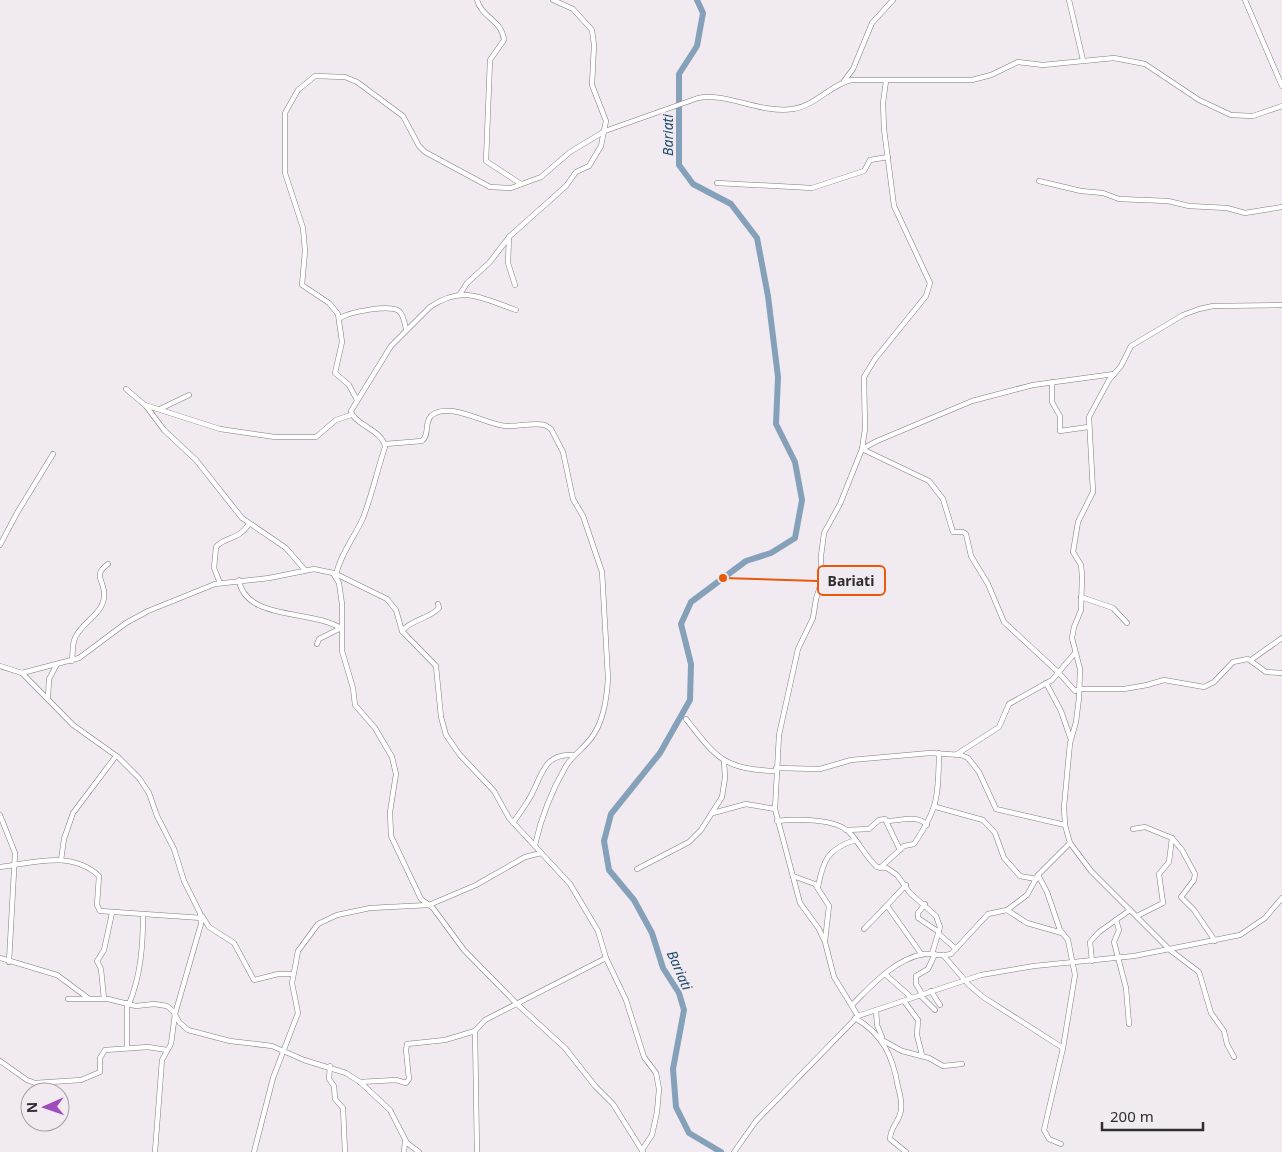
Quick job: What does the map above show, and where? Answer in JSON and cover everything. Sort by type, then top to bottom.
[{"type":"street","points":[[477,0],[481,11],[500,25],[504,40],[490,60],[486,161],[521,184]]},
{"type":"street","points":[[460,294],[467,283],[489,263],[510,236],[566,186],[576,172],[592,163],[600,146],[606,119],[592,85],[594,45],[592,30],[573,9],[553,0]]},
{"type":"street","points":[[357,400],[352,389],[335,373],[342,350],[343,333],[336,308],[302,285],[305,251],[303,228],[285,172],[285,113],[298,90],[315,76],[345,77],[357,82],[403,116],[419,146],[425,152],[477,182],[502,189],[542,177],[570,152],[603,132],[708,96],[767,109],[803,107],[843,82],[853,69],[872,23],[893,0]]},
{"type":"street","points":[[1069,0],[1083,60]]},
{"type":"street","points":[[1245,0],[1282,86]]},
{"type":"street","points":[[843,82],[972,80],[991,75],[1018,62],[1043,65],[1114,58],[1145,64],[1199,100],[1231,115],[1253,116],[1282,106]]},
{"type":"street","points":[[886,82],[883,115],[894,206],[930,283],[926,296],[875,359],[864,377],[866,429],[862,449],[840,504],[824,533],[821,556],[821,583],[813,618],[798,649],[779,735],[775,809],[800,903],[825,942],[834,977],[852,1005],[857,1017],[882,1039],[902,1051],[922,1055],[943,1066],[962,1064]]},
{"type":"street","points":[[717,183],[812,188],[864,171],[870,160],[888,157]]},
{"type":"street","points":[[1039,181],[1081,191],[1103,193],[1119,199],[1168,201],[1189,206],[1227,208],[1245,212],[1282,206]]},
{"type":"street","points":[[510,236],[508,263],[515,286]]},
{"type":"street","points":[[351,415],[357,400],[391,346],[406,329],[437,301],[460,294],[473,294],[516,310]]},
{"type":"street","points":[[1234,1057],[1226,1044],[1224,1032],[1211,1013],[1199,972],[1170,950],[1081,861],[1070,843],[1065,825],[1064,807],[1070,737],[1076,722],[1080,689],[1080,669],[1072,638],[1081,610],[1082,569],[1073,552],[1078,522],[1093,492],[1089,418],[1131,346],[1183,315],[1213,306],[1282,305]]},
{"type":"street","points":[[340,318],[358,312],[394,309],[401,314],[406,329]]},
{"type":"street","points":[[862,449],[963,404],[1052,382],[1114,374]]},
{"type":"street","points":[[1052,382],[1052,402],[1060,416],[1060,431],[1088,427]]},
{"type":"street","points":[[126,389],[144,405],[170,436],[196,460],[224,499],[249,524],[286,548],[305,570]]},
{"type":"street","points":[[160,409],[189,395]]},
{"type":"street","points":[[144,405],[220,429],[275,437],[316,437],[336,420],[351,415]]},
{"type":"street","points":[[385,444],[422,440],[427,435],[429,419],[441,412],[466,414],[493,424],[515,426],[539,424],[551,429],[563,452],[573,499],[586,524],[602,572],[607,640],[607,688],[600,719],[592,737],[573,755],[561,775],[549,802],[535,846]]},
{"type":"street","points":[[22,673],[72,661],[91,650],[126,623],[148,611],[220,583],[269,578],[305,570],[324,570],[335,574],[387,599],[396,610],[402,632],[436,666],[441,717],[446,735],[460,755],[487,782],[513,822],[561,873],[578,895],[598,931],[606,958],[626,1000],[644,1057],[656,1073],[659,1089],[657,1112],[652,1135],[643,1151],[613,1104],[595,1086],[565,1048],[516,1004],[456,941],[429,905],[421,899],[404,858],[392,839],[390,817],[394,794],[394,763],[375,728],[356,705],[342,651],[339,583],[335,574],[370,501],[385,444],[382,438],[351,415]]},
{"type":"street","points":[[862,449],[929,481],[943,500],[954,532],[966,534],[971,556],[988,584],[1004,622],[1059,673],[1075,691],[1080,689],[1124,689],[1147,686],[1164,680],[1195,687],[1204,687],[1214,682],[1234,662],[1251,660],[1282,638]]},
{"type":"street","points":[[0,545],[20,506],[53,454]]},
{"type":"street","points":[[220,583],[214,568],[216,547],[222,542],[240,535],[249,524]]},
{"type":"street","points":[[72,661],[75,638],[103,602],[104,593],[98,574],[108,564]]},
{"type":"street","points":[[239,580],[242,592],[257,607],[318,619],[341,629]]},
{"type":"street","points":[[1081,598],[1116,609],[1127,623]]},
{"type":"street","points":[[402,632],[412,622],[436,612],[439,608],[438,604]]},
{"type":"street","points":[[317,644],[319,639],[341,629]]},
{"type":"street","points":[[955,754],[965,750],[999,727],[1009,704],[1046,683],[1059,673],[1075,653]]},
{"type":"street","points":[[1251,660],[1266,672],[1282,673]]},
{"type":"street","points":[[0,666],[22,673],[74,725],[134,772],[149,794],[157,816],[174,849],[184,882],[200,913],[209,927],[234,943],[254,980],[278,974],[293,974]]},
{"type":"street","points":[[48,698],[49,679],[56,666]]},
{"type":"street","points":[[1046,683],[1061,711],[1070,737]]},
{"type":"street","points":[[686,719],[708,748],[724,760],[744,770],[820,769],[830,768],[851,760],[940,753],[955,754],[968,758],[974,765],[996,809],[1065,825]]},
{"type":"street","points":[[880,868],[906,845],[914,844],[927,825],[936,807],[940,753]]},
{"type":"street","points":[[513,822],[528,801],[547,764],[558,756],[573,755]]},
{"type":"street","points":[[62,860],[72,813],[116,756]]},
{"type":"street","points":[[637,869],[689,842],[713,813],[725,788],[724,760]]},
{"type":"street","points":[[713,813],[746,804],[775,809]]},
{"type":"street","points":[[936,807],[983,820],[995,833],[1004,858],[1020,876],[1037,877]]},
{"type":"street","points":[[0,815],[14,849],[9,962]]},
{"type":"street","points":[[777,821],[813,820],[846,830],[868,829],[881,819],[887,821],[923,820],[927,825]]},
{"type":"street","points":[[887,821],[900,850]]},
{"type":"street","points":[[1134,829],[1145,827],[1172,838],[1182,850],[1195,874],[1194,880],[1181,898],[1194,910],[1214,941]]},
{"type":"street","points":[[846,830],[873,864],[893,872],[906,884],[910,893],[925,904],[938,919],[940,924],[939,933],[928,969],[916,976],[916,984],[921,995],[935,1010]]},
{"type":"street","points":[[1137,916],[1163,903],[1160,874],[1169,862],[1172,838]]},
{"type":"street","points":[[818,887],[820,875],[830,854],[841,846],[855,840]]},
{"type":"street","points":[[852,1005],[885,974],[900,963],[922,955],[950,954],[988,914],[1007,910],[1027,895],[1037,877],[1070,843]]},
{"type":"street","points":[[255,1152],[273,1078],[298,1013],[292,991],[293,974],[298,952],[311,932],[322,921],[337,916],[381,906],[429,905],[476,885],[525,857],[541,853]]},
{"type":"street","points":[[0,868],[62,860],[79,864],[97,874],[100,878],[98,909],[112,913],[202,918]]},
{"type":"street","points":[[792,876],[811,882],[818,887],[830,910],[825,942]]},
{"type":"street","points":[[1037,877],[1063,934],[1068,940],[1074,964],[1075,981],[1063,1048],[1044,1130],[1049,1139],[1061,1144]]},
{"type":"street","points":[[864,929],[888,906],[892,897],[906,884]]},
{"type":"street","points":[[735,1151],[756,1121],[857,1017],[965,979],[1005,970],[1119,958],[1214,941],[1246,932],[1269,915],[1282,898]]},
{"type":"street","points":[[925,904],[918,913],[918,918],[939,933],[956,949]]},
{"type":"street","points":[[888,906],[922,955]]},
{"type":"street","points":[[1007,910],[1027,924],[1063,934]]},
{"type":"street","points":[[1092,961],[1090,942],[1098,932],[1130,910]]},
{"type":"street","points":[[104,999],[101,969],[97,960],[104,950],[112,913]]},
{"type":"street","points":[[155,1152],[162,1060],[171,1044],[175,1014],[202,918],[200,913]]},
{"type":"street","points":[[127,1048],[128,1004],[135,991],[144,940],[142,914]]},
{"type":"street","points":[[1116,920],[1119,930],[1114,942],[1126,988],[1129,1024]]},
{"type":"street","points":[[943,955],[973,990],[1063,1048]]},
{"type":"street","points":[[0,958],[57,975],[89,999]]},
{"type":"street","points":[[360,1082],[396,1080],[406,1083],[409,1080],[407,1044],[445,1040],[476,1031],[485,1020],[606,958]]},
{"type":"street","points":[[885,974],[912,998]]},
{"type":"street","points":[[931,991],[940,1006]]},
{"type":"street","points":[[68,999],[104,999],[128,1004],[162,1005],[170,1008],[179,1022],[188,1030],[230,1041],[265,1044],[330,1066],[360,1082],[393,1114],[406,1140],[419,1152]]},
{"type":"street","points":[[904,1001],[918,1020],[918,1035],[922,1055]]},
{"type":"street","points":[[876,1010],[877,1025],[896,1071],[901,1104],[901,1110],[891,1129],[890,1139],[906,1152]]},
{"type":"street","points":[[476,1031],[477,1152]]},
{"type":"street","points":[[0,1061],[30,1082],[76,1080],[100,1072],[100,1058],[104,1050],[127,1048],[167,1050]]},
{"type":"street","points":[[330,1066],[329,1079],[334,1086],[335,1098],[343,1108],[345,1152]]},
{"type":"street","points":[[404,1152],[406,1140]]},
{"type":"waterway","name":"Bariati","points":[[697,0],[703,13],[697,46],[679,74],[679,165],[693,184],[731,204],[757,238],[768,296],[778,377],[776,424],[795,462],[802,500],[795,538],[771,553],[746,561],[691,602],[681,624],[691,664],[690,700],[660,753],[611,814],[604,841],[609,870],[634,900],[652,933],[663,968],[679,993],[684,1010],[673,1069],[676,1107],[689,1133],[721,1152]]},
{"type":"place","name":"Bariati","points":[[723,578]]}]
